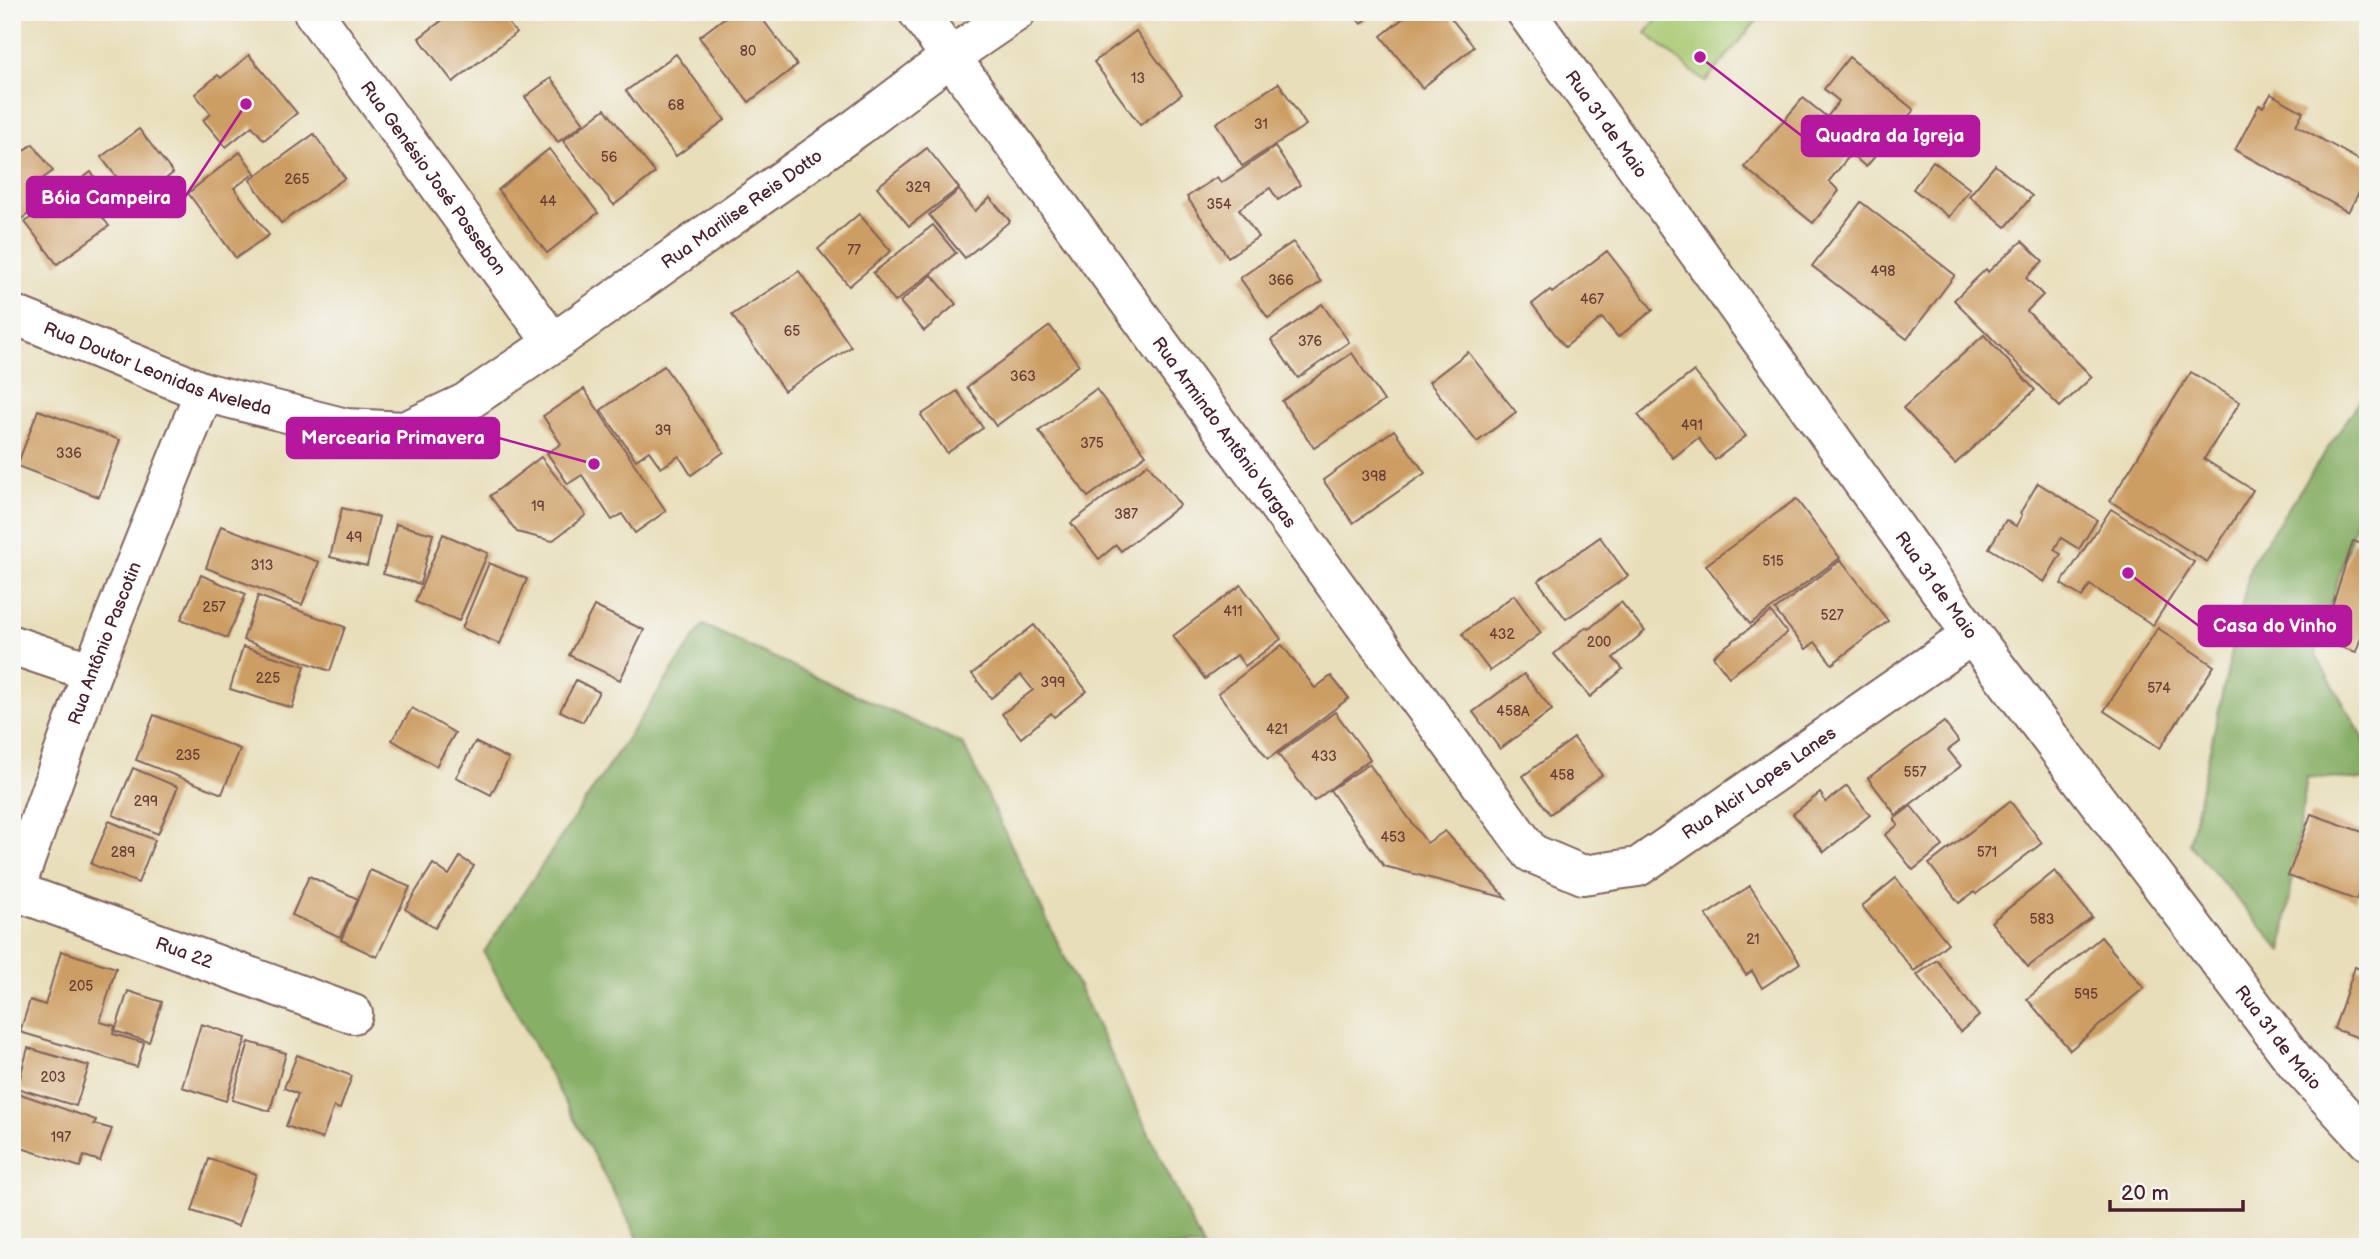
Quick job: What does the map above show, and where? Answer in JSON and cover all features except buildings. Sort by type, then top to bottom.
[{"type":"street","name":"Rua Genésio José Possebon","points":[[313,12],[553,343]]},
{"type":"street","name":"Rua Armindo Antônio Vargas","points":[[918,12],[1531,853]]},
{"type":"street","name":"Rua Marilise Reis Dotto","points":[[465,403],[1016,12]]},
{"type":"street","name":"Rua 31 de Maio","points":[[1526,12],[1972,635],[2297,1064],[2368,1141]]},
{"type":"street","name":"Rua Doutor Leonidas Aveleda","points":[[12,314],[204,391],[346,428],[405,431],[465,403]]},
{"type":"street","name":"Rua Antônio Pascotin","points":[[14,894],[92,672],[204,391]]},
{"type":"street","name":"Rua Alcir Lopes Lanes","points":[[1531,853],[1583,876],[1638,867],[1972,635]]},
{"type":"street","points":[[12,645],[92,672]]},
{"type":"street","name":"Rua 22","points":[[14,894],[353,1014]]},
{"type":"green space","points":[[1663,12],[1764,12],[1705,82],[1646,33]]},
{"type":"green space","points":[[2368,388],[2368,482],[2315,654],[2368,746],[2368,780],[2307,777],[2282,951],[2189,844],[2251,564]]},
{"type":"green space","points":[[703,625],[963,744],[1203,1247],[643,1247],[484,952]]},
{"type":"place","name":"Quadra da Igreja","points":[[1700,57]]},
{"type":"place","name":"Bóia Campeira","points":[[246,104]]},
{"type":"place","name":"Mercearia Primavera","points":[[594,464]]},
{"type":"place","name":"Casa do Vinho","points":[[2128,573]]}]
